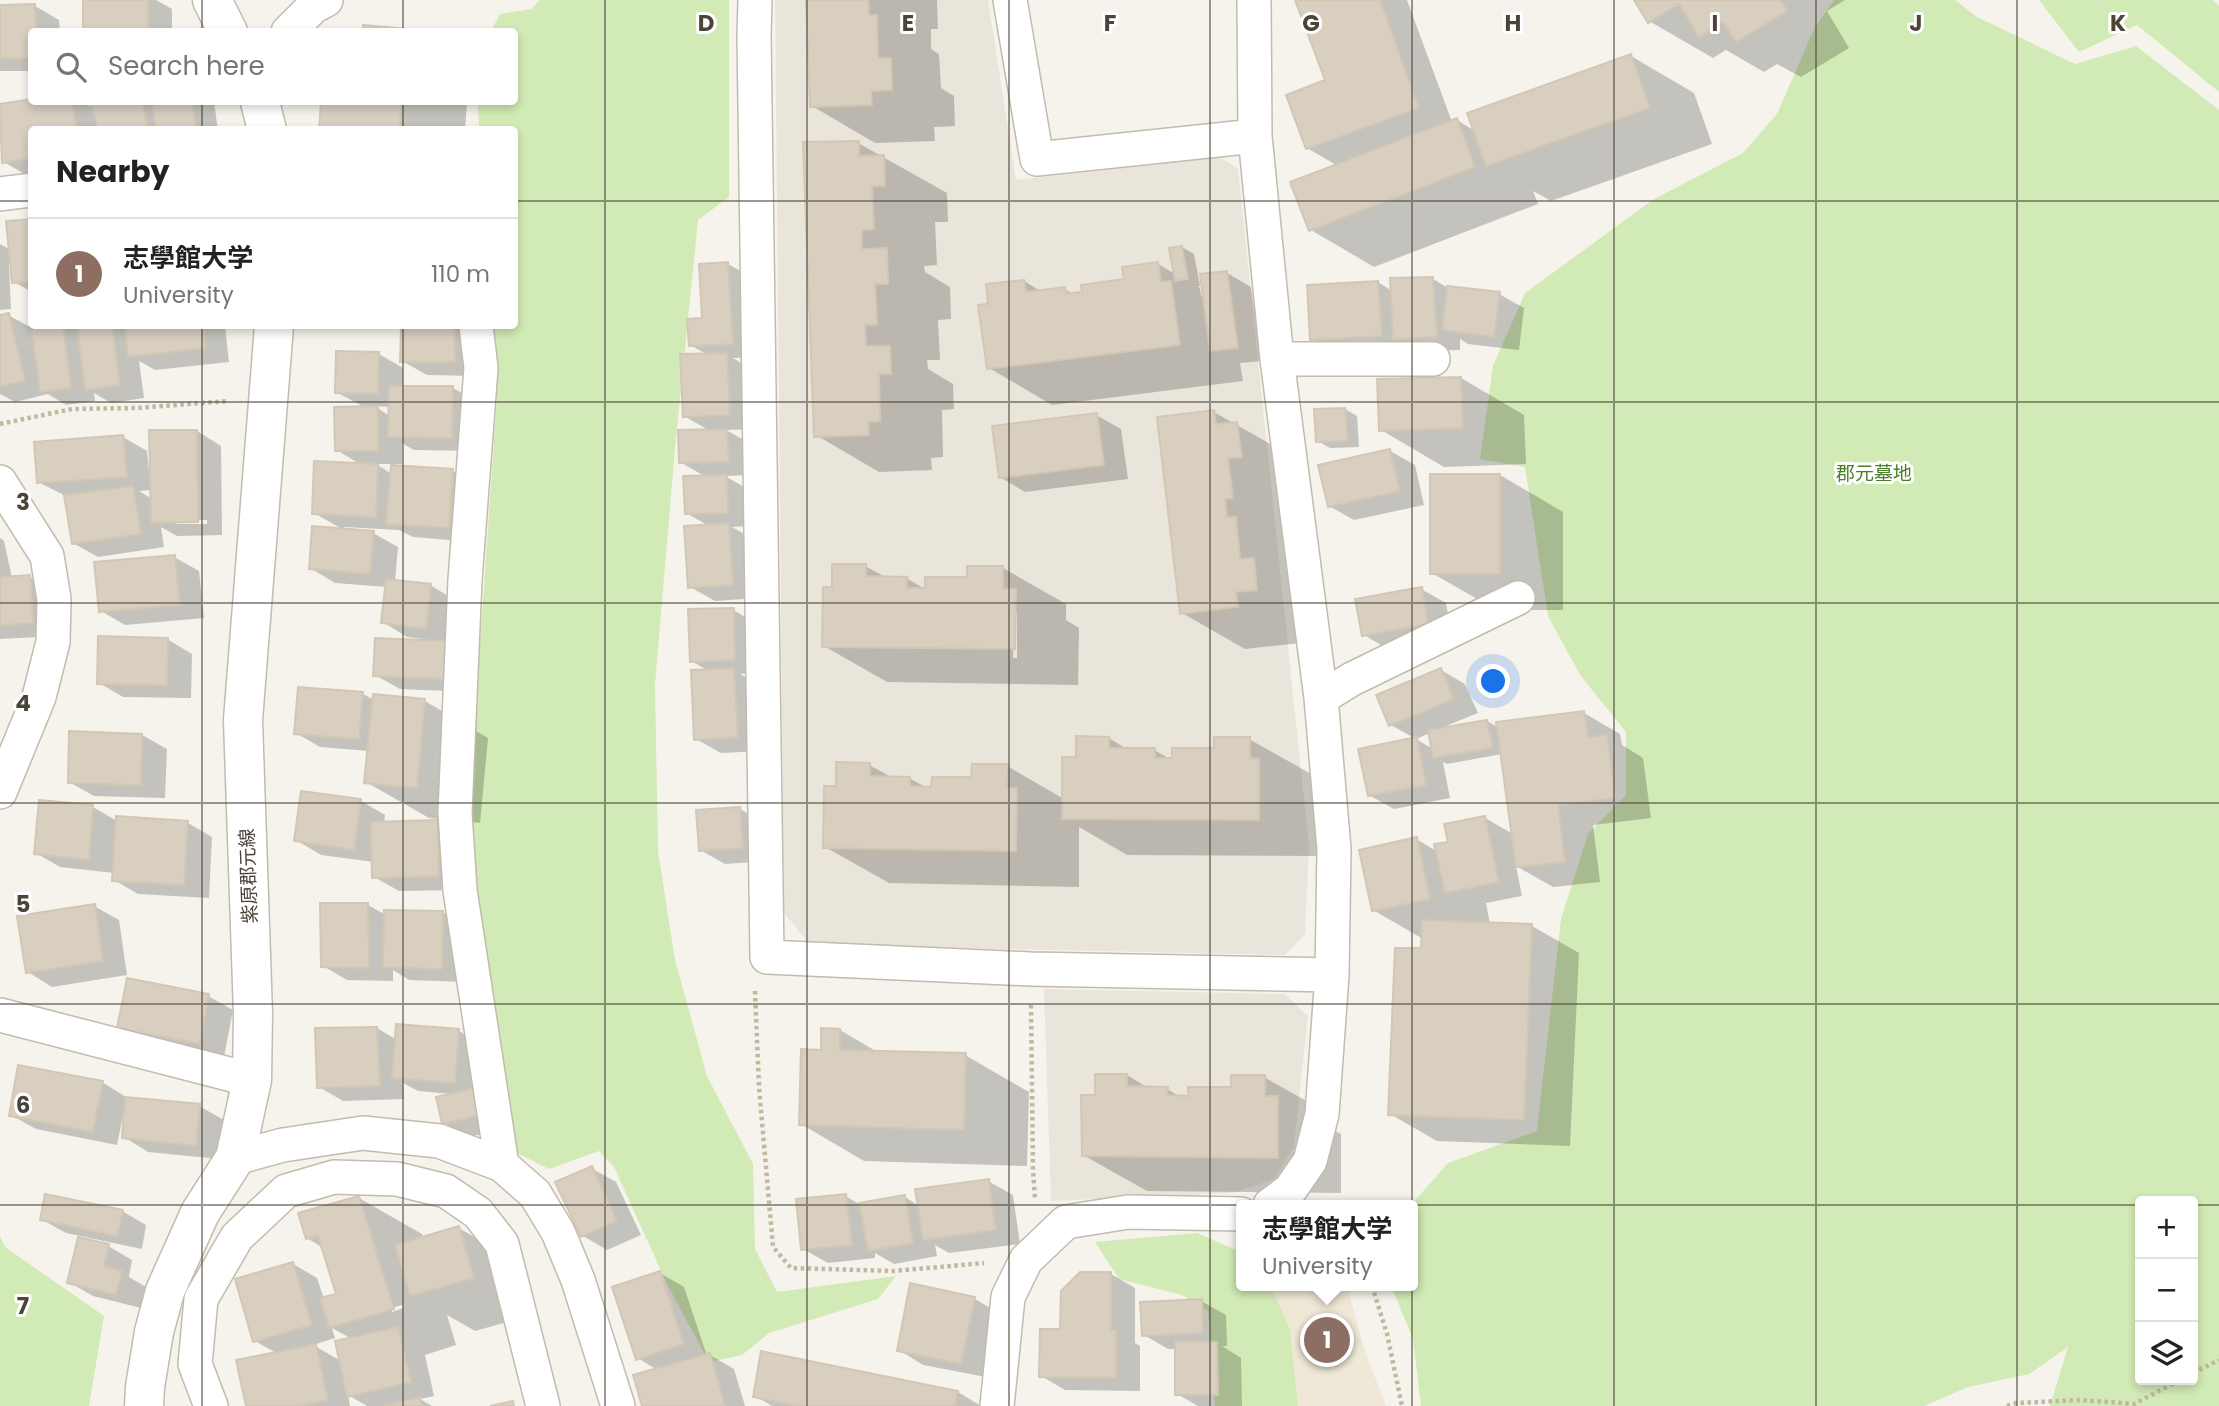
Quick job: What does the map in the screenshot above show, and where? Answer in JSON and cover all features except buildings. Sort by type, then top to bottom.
[{"type":"street","points":[[212,0],[226,28]]},
{"type":"street","points":[[292,28],[313,7],[326,0]]},
{"type":"street","points":[[755,0],[767,957],[1031,969],[1332,975]]},
{"type":"street","points":[[1010,0],[1037,159],[1255,136]]},
{"type":"street","points":[[1254,0],[1255,136],[1277,359],[1321,698],[1334,849],[1332,975],[1322,1114],[1310,1161],[1290,1190],[1277,1200]]},
{"type":"street","points":[[261,105],[267,126]]},
{"type":"street","points":[[0,194],[28,190]]},
{"type":"street","name":"紫原郡元線","points":[[145,1406],[145,1387],[154,1332],[165,1291],[200,1213],[235,1158],[251,1080],[253,1014],[243,720],[274,329]]},
{"type":"street","points":[[476,329],[481,368],[465,580],[455,813],[460,890],[502,1165]]},
{"type":"street","points":[[1277,359],[1433,359]]},
{"type":"street","points":[[0,482],[47,556],[54,610],[53,642],[39,697],[0,792]]},
{"type":"street","points":[[1321,698],[1352,679],[1518,598]]},
{"type":"street","points":[[0,1015],[251,1080]]},
{"type":"street","points":[[235,1158],[283,1145],[363,1133],[439,1141],[502,1165],[535,1194],[558,1232],[578,1280],[618,1406]]},
{"type":"street","points":[[211,1406],[195,1364],[201,1300],[237,1237],[286,1191],[334,1177],[397,1180],[446,1191],[478,1213],[502,1244],[543,1406]]},
{"type":"street","points":[[1001,1406],[1008,1297],[1026,1260],[1066,1222],[1128,1212],[1236,1214]]},
{"type":"path","points":[[0,425],[72,410],[240,401]]},
{"type":"path","points":[[767,957],[755,989],[759,1087],[773,1247],[791,1268],[894,1271],[1026,1260]]},
{"type":"path","points":[[1031,969],[1033,1170]]},
{"type":"path","points":[[1374,1291],[1387,1334],[1402,1406]]},
{"type":"path","points":[[2198,1370],[2219,1360]]},
{"type":"path","points":[[2133,1404],[2170,1385]]},
{"type":"path","points":[[2007,1406],[2016,1403],[2081,1400],[2143,1406]]},
{"type":"shaded area","points":[[775,0],[988,0],[1016,180],[1220,157],[1238,169],[1309,847],[1305,934],[1285,955],[810,945],[784,913]]},
{"type":"shaded area","points":[[1044,989],[1285,994],[1308,1016],[1294,1147],[1274,1179],[1233,1193],[1051,1201]]},
{"type":"shaded area","points":[[1273,1291],[1348,1291],[1365,1351],[1386,1406],[1298,1406],[1290,1329]]},
{"type":"green space","points":[[539,0],[729,0],[729,197],[698,220],[655,684],[658,851],[675,960],[707,1076],[753,1164],[755,1249],[777,1292],[896,1276],[878,1299],[769,1333],[742,1355],[709,1362],[667,1284],[614,1167],[599,1151],[549,1169],[515,1152],[472,895],[471,775],[497,398],[491,329],[518,329],[518,126],[479,126],[478,105],[518,105],[518,28],[493,28],[500,14],[532,9]]},
{"type":"green space","name":"郡元墓地","points":[[1834,0],[1955,0],[1977,17],[2075,64],[2136,46],[2219,110],[2219,1406],[2050,1406],[2068,1347],[2029,1374],[1968,1387],[1924,1406],[1421,1406],[1413,1339],[1393,1291],[1418,1291],[1418,1200],[1415,1200],[1448,1163],[1537,1131],[1561,919],[1588,834],[1626,795],[1626,732],[1580,675],[1548,616],[1525,467],[1480,459],[1493,366],[1525,293],[1654,199],[1743,153],[1777,114],[1814,29]]},
{"type":"green space","points":[[2039,0],[2213,0],[2219,6],[2219,92],[2137,25],[2079,52]]},
{"type":"green space","points":[[1197,1233],[1236,1250],[1236,1291],[1273,1291],[1290,1329],[1298,1406],[1215,1406],[1208,1311],[1182,1295],[1119,1279],[1095,1242]]},
{"type":"green space","points":[[0,1236],[5,1247],[104,1316],[89,1406],[0,1406]]},
{"type":"place","name":"志學館大学","points":[[1327,1340]]}]
